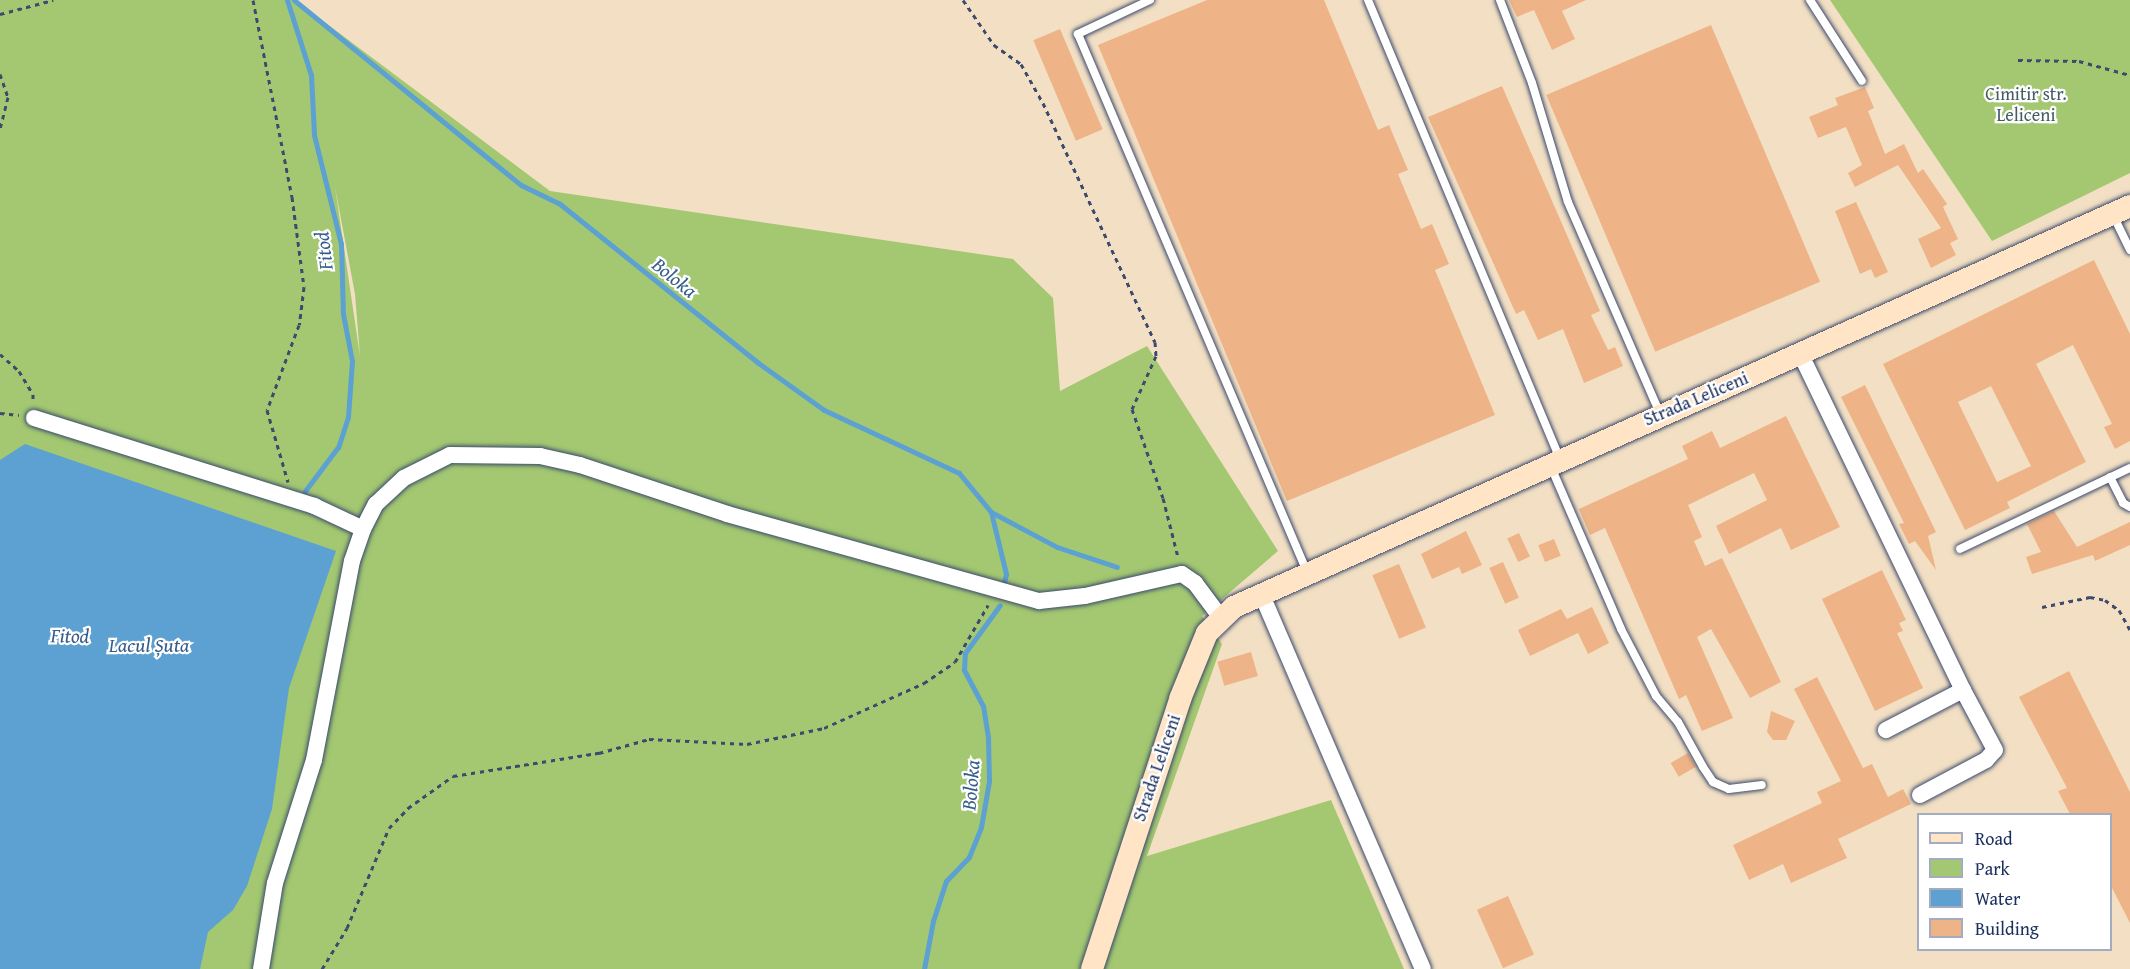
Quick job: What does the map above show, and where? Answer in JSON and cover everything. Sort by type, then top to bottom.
[{"type":"main road","name":"Strada Leliceni","points":[[1092,969],[1180,699],[1208,633],[1221,618],[1261,593],[1307,572],[1660,414],[1801,355],[2121,210]]},
{"type":"street","points":[[1801,355],[1963,690],[1995,750],[1986,760],[1920,795]]},
{"type":"street","points":[[34,418],[294,500],[363,529]]},
{"type":"street","points":[[261,969],[275,883],[315,760],[352,561],[363,529],[386,493],[422,466],[450,455],[540,456],[993,592],[1055,601],[1182,574],[1195,583],[1221,618]]},
{"type":"street","points":[[1261,593],[1423,969]]},
{"type":"street","points":[[1886,729],[1963,690]]},
{"type":"lane","points":[[1150,0],[1078,34],[1307,572]]},
{"type":"lane","points":[[1368,0],[1639,664],[1713,782],[1729,789],[1762,785]]},
{"type":"lane","points":[[1500,0],[1532,83],[1568,202],[1660,414]]},
{"type":"lane","points":[[1810,0],[1862,81]]},
{"type":"lane","points":[[2121,210],[2130,250]]},
{"type":"lane","points":[[1960,549],[2130,468]]},
{"type":"lane","points":[[2110,477],[2122,503],[2130,507]]},
{"type":"path","points":[[0,14],[53,0]]},
{"type":"path","points":[[253,0],[292,197],[304,287],[299,325],[267,410],[294,500]]},
{"type":"path","points":[[963,0],[994,45],[1021,64],[1043,103],[1155,342],[1156,356],[1132,409],[1163,498],[1182,574]]},
{"type":"path","points":[[2018,60],[2079,62],[2130,75]]},
{"type":"path","points":[[0,74],[8,97],[0,130]]},
{"type":"path","points":[[0,354],[18,371],[33,394],[34,418]]},
{"type":"path","points":[[322,969],[347,928],[389,828],[408,808],[453,776],[599,753],[648,739],[747,744],[824,728],[924,683],[955,662],[979,625],[993,592]]},
{"type":"path","points":[[2042,607],[2090,597],[2105,600],[2119,610],[2130,630]]},
{"type":"green space","points":[[0,0],[295,0],[550,191],[1013,259],[1053,298],[1060,391],[1147,346],[1278,551],[1202,616],[1222,644],[1147,856],[1331,800],[1404,969],[0,969]],"holes":[[[335,187],[355,294],[360,356]]]},
{"type":"green space","name":"Cimitir str. Leliceni","points":[[1830,0],[2130,0],[2130,173],[1992,241]]},
{"type":"water","name":"Lacul Șuta","points":[[25,444],[336,551],[289,688],[272,809],[247,886],[233,910],[208,932],[200,969],[0,969],[0,460]]},
{"type":"building","points":[[1207,0],[1324,0],[1378,130],[1389,125],[1408,170],[1398,174],[1421,229],[1432,224],[1449,264],[1435,270],[1495,415],[1287,501],[1098,45]]},
{"type":"building","points":[[1509,0],[1586,0],[1562,11],[1575,39],[1552,50],[1534,10],[1517,17]]},
{"type":"building","points":[[1711,25],[1820,282],[1655,352],[1546,95]]},
{"type":"building","points":[[1060,29],[1103,129],[1076,141],[1033,40]]},
{"type":"building","points":[[1502,86],[1600,311],[1591,315],[1608,350],[1615,347],[1623,366],[1584,383],[1563,329],[1538,340],[1524,310],[1516,314],[1428,117]]},
{"type":"building","points":[[1865,87],[1874,108],[1868,111],[1885,154],[1904,144],[1918,173],[1923,169],[1947,204],[1943,207],[1958,239],[1950,243],[1956,255],[1931,268],[1918,239],[1941,228],[1898,165],[1855,187],[1848,173],[1862,165],[1846,127],[1818,138],[1809,117],[1838,105],[1835,98]]},
{"type":"building","points":[[1856,202],[1888,272],[1875,278],[1871,269],[1860,274],[1835,211]]},
{"type":"building","points":[[2094,260],[2130,334],[2130,441],[2115,449],[2104,427],[2112,424],[2073,345],[2036,364],[2086,462],[2007,502],[2010,508],[1965,530],[1883,364]],"holes":[[[1991,386],[2031,466],[1997,482],[1958,402]]]},
{"type":"building","points":[[1865,385],[1936,532],[1928,536],[1936,570],[1915,541],[1909,544],[1899,524],[1904,523],[1841,397]]},
{"type":"building","points":[[1786,416],[1840,527],[1791,550],[1781,528],[1729,554],[1716,526],[1767,500],[1754,473],[1688,505],[1702,537],[1694,541],[1705,566],[1722,558],[1781,682],[1750,698],[1711,629],[1697,637],[1733,718],[1702,731],[1686,695],[1679,699],[1605,528],[1590,535],[1579,509],[1688,459],[1682,446],[1712,431],[1720,448]]},
{"type":"building","points":[[2054,511],[2077,547],[2130,522],[2130,545],[2095,561],[2093,555],[2032,574],[2026,557],[2041,552],[2027,524]]},
{"type":"building","points":[[1466,531],[1482,565],[1462,574],[1459,567],[1432,579],[1421,554]]},
{"type":"building","points":[[1519,533],[1530,557],[1518,562],[1507,538]]},
{"type":"building","points":[[1554,539],[1561,556],[1545,562],[1538,545]]},
{"type":"building","points":[[1503,562],[1519,598],[1505,604],[1489,568]]},
{"type":"building","points":[[1399,564],[1426,628],[1399,639],[1372,575]]},
{"type":"building","points":[[1882,570],[1906,620],[1899,623],[1903,631],[1897,633],[1923,688],[1875,711],[1822,599]]},
{"type":"building","points":[[1592,607],[1609,643],[1588,654],[1578,633],[1530,656],[1518,630],[1561,609],[1567,619]]},
{"type":"building","points":[[1251,652],[1258,676],[1224,686],[1217,662]]},
{"type":"building","points":[[2069,671],[2130,792],[2130,923],[2112,888],[2112,813],[2069,813],[2058,791],[2067,788],[2019,697]]},
{"type":"building","points":[[1817,677],[1863,768],[1872,764],[1888,797],[1903,789],[1911,804],[1838,839],[1847,858],[1791,883],[1783,864],[1749,880],[1733,845],[1822,803],[1817,792],[1841,781],[1794,689]]},
{"type":"building","points":[[1771,711],[1795,721],[1786,740],[1773,740],[1767,732]]},
{"type":"building","points":[[1688,753],[1696,767],[1679,777],[1671,763]]},
{"type":"building","points":[[1508,896],[1534,954],[1503,968],[1477,910]]},
{"type":"waterway","name":"Fitod","points":[[287,0],[311,75],[314,135],[341,244],[343,314],[352,361],[348,417],[338,447],[305,491]]},
{"type":"waterway","name":"Boloka","points":[[294,0],[521,185],[560,204],[757,362],[824,410],[959,473],[991,512],[1006,574],[1004,583]]},
{"type":"waterway","points":[[991,512],[1057,547],[1117,567]]},
{"type":"waterway","name":"Boloka","points":[[924,969],[933,921],[946,881],[969,857],[981,827],[989,781],[988,737],[983,706],[964,670],[965,653],[1000,605]]}]
